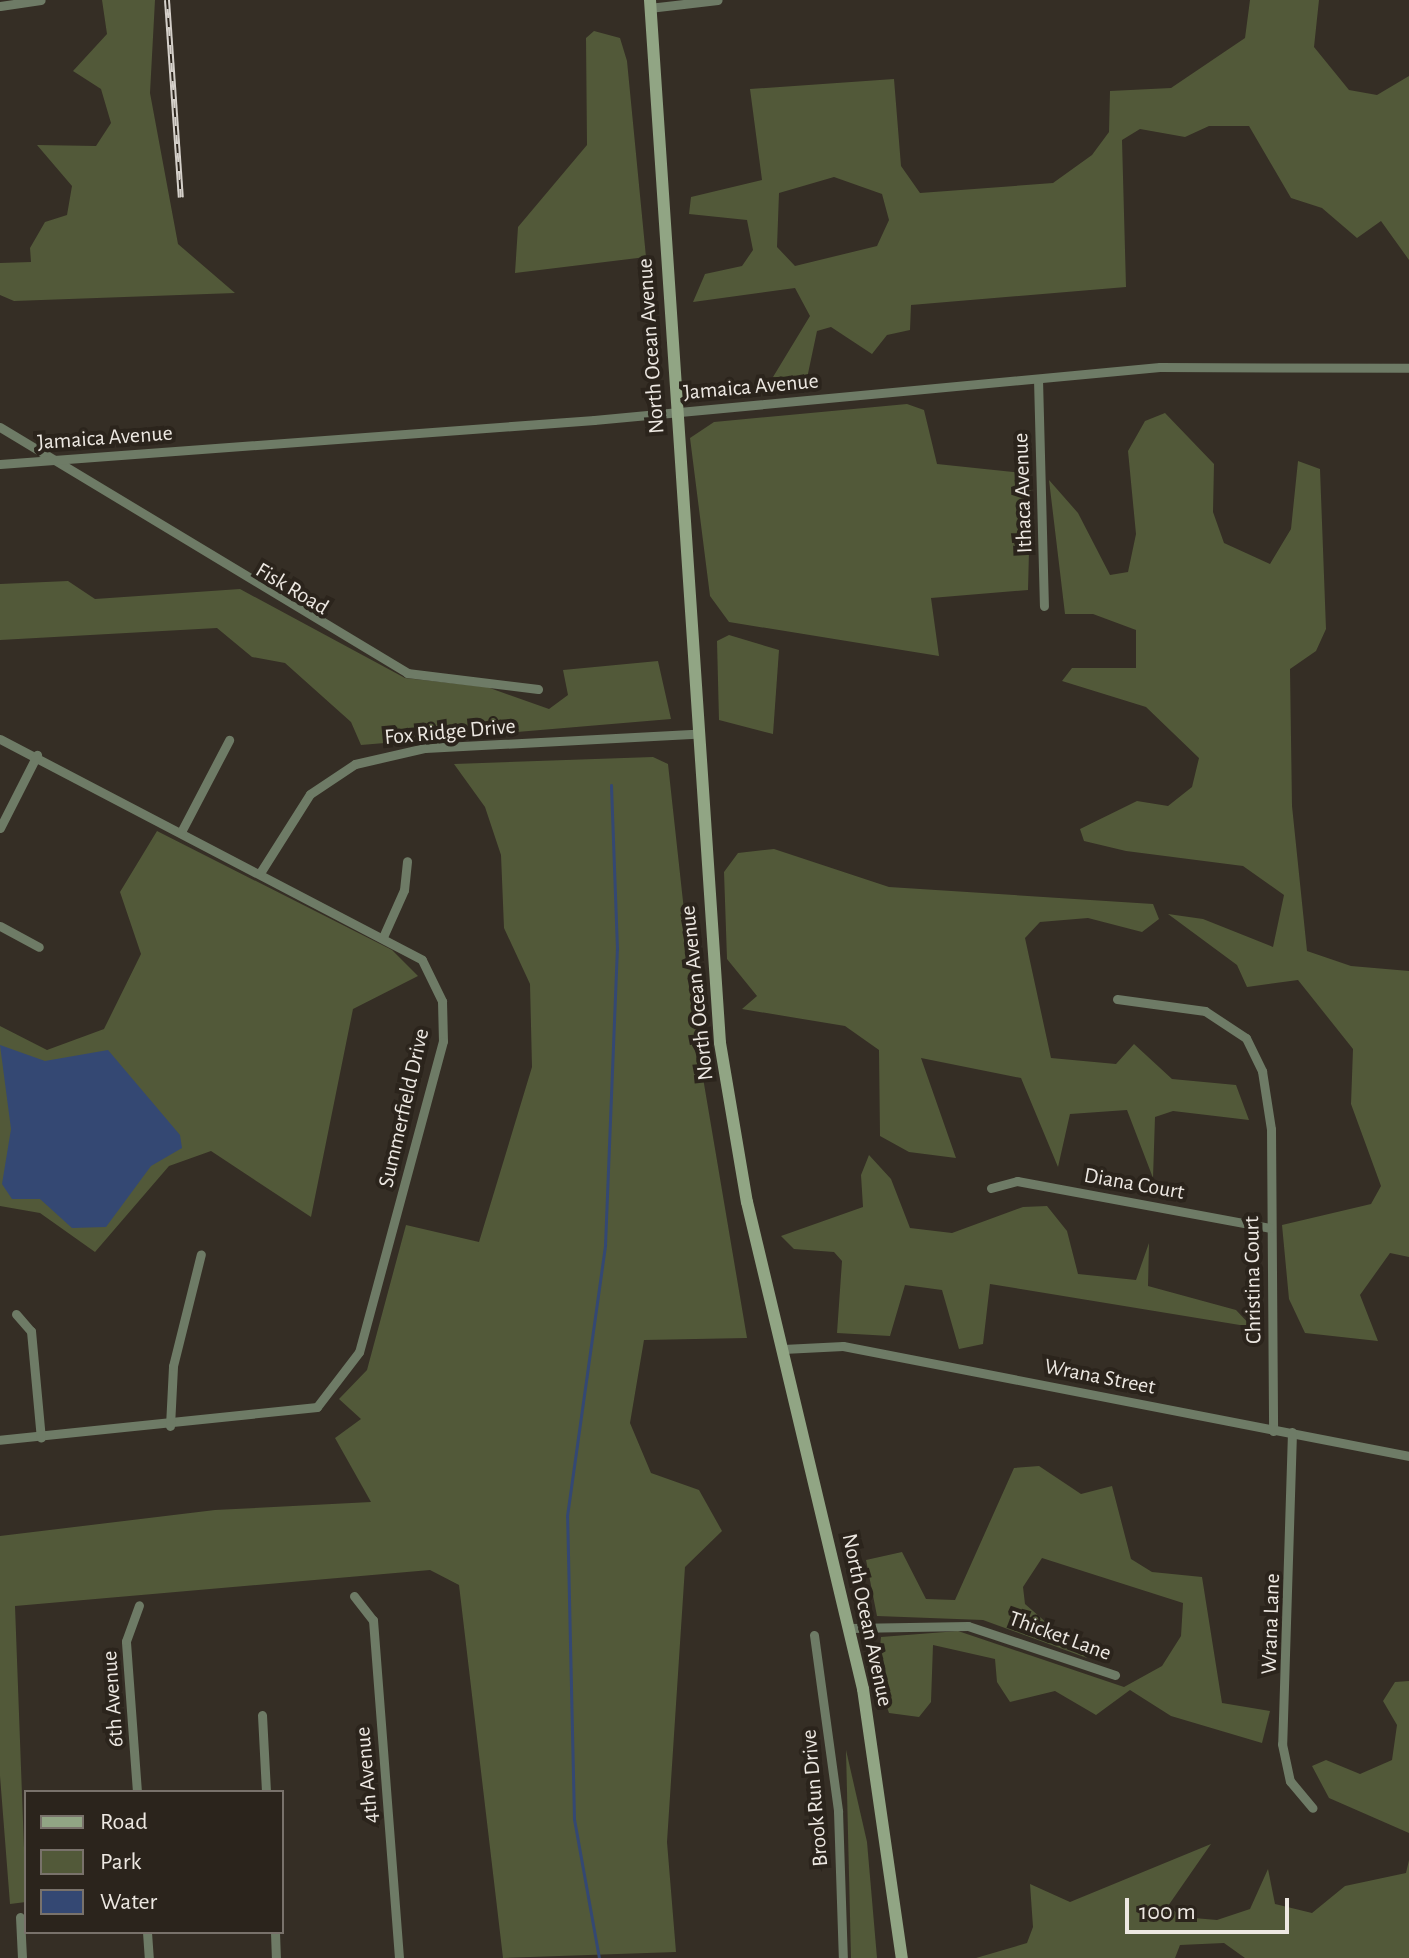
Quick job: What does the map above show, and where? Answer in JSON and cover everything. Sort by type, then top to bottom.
[{"type":"main road","name":"North Ocean Avenue","points":[[649,3],[696,734],[728,1097],[783,1349],[851,1628],[902,1958]]},
{"type":"street","points":[[0,6],[41,0]]},
{"type":"street","points":[[649,3],[718,0]]},
{"type":"street","name":"Jamaica Avenue","points":[[0,464],[675,412],[1160,367],[1409,368]]},
{"type":"street","name":"Ithaca Avenue","points":[[1038,379],[1044,606]]},
{"type":"street","name":"Fisk Road","points":[[0,427],[407,673],[538,689]]},
{"type":"street","name":"Fox Ridge Drive","points":[[260,873],[310,794],[368,759],[425,748],[696,734]]},
{"type":"street","name":"Summerfield Drive","points":[[0,739],[37,755],[422,960],[442,1001],[443,1041],[359,1352],[317,1407],[170,1426],[0,1440]]},
{"type":"street","points":[[181,832],[229,740]]},
{"type":"street","points":[[0,828],[37,755]]},
{"type":"street","points":[[383,937],[404,890],[407,861]]},
{"type":"street","points":[[0,926],[39,947]]},
{"type":"street","name":"Christina Court","points":[[1117,999],[1205,1011],[1246,1038],[1262,1071],[1271,1129],[1273,1431]]},
{"type":"street","name":"Diana Court","points":[[991,1188],[1017,1181],[1270,1228]]},
{"type":"street","points":[[170,1426],[173,1366],[201,1254]]},
{"type":"street","points":[[16,1314],[31,1331],[41,1438]]},
{"type":"street","name":"Wrana Street","points":[[783,1349],[843,1346],[1409,1456]]},
{"type":"street","name":"Wrana Lane","points":[[1292,1432],[1282,1744],[1290,1781],[1313,1808]]},
{"type":"street","name":"4th Avenue","points":[[354,1596],[373,1620],[399,1958]]},
{"type":"street","name":"6th Avenue","points":[[137,1790],[126,1641],[139,1605]]},
{"type":"street","name":"Thicket Lane","points":[[851,1628],[968,1626],[1115,1675]]},
{"type":"street","name":"Brook Run Drive","points":[[814,1635],[838,1811],[843,1958]]},
{"type":"street","points":[[262,1715],[266,1790]]},
{"type":"street","points":[[20,1917],[22,1958]]},
{"type":"street","points":[[147,1934],[149,1958]]},
{"type":"street","points":[[275,1934],[276,1958]]},
{"type":"green space","points":[[102,0],[155,0],[150,93],[178,244],[235,293],[14,301],[0,295],[0,263],[31,262],[30,248],[45,222],[67,215],[72,186],[37,145],[96,146],[111,123],[101,89],[73,71],[107,34]]},
{"type":"green space","points":[[1250,0],[1319,0],[1314,47],[1349,90],[1377,95],[1409,76],[1409,260],[1381,221],[1357,238],[1322,208],[1291,198],[1249,126],[1209,126],[1185,137],[1140,129],[1122,140],[1126,287],[911,305],[910,330],[887,335],[872,354],[831,327],[817,331],[806,383],[773,377],[810,316],[795,288],[693,302],[705,274],[742,266],[753,250],[747,220],[689,214],[691,197],[762,180],[750,89],[894,79],[901,166],[920,193],[1053,183],[1092,155],[1109,132],[1110,91],[1171,88],[1245,38]],"holes":[[[834,177],[882,194],[889,220],[877,246],[795,266],[777,247],[779,193]]]},
{"type":"green space","points":[[594,31],[620,38],[627,61],[646,257],[515,273],[518,227],[587,145],[586,38]]},
{"type":"green space","points":[[907,404],[924,410],[937,464],[1031,474],[1028,590],[931,598],[939,656],[729,622],[710,596],[690,438],[714,422]]},
{"type":"green space","points":[[1165,413],[1214,464],[1213,512],[1224,543],[1270,564],[1291,529],[1298,461],[1320,469],[1326,629],[1316,651],[1290,669],[1292,806],[1307,951],[1351,966],[1409,971],[1409,1257],[1390,1253],[1360,1295],[1378,1341],[1305,1333],[1289,1299],[1282,1225],[1371,1204],[1381,1186],[1351,1104],[1353,1049],[1298,980],[1247,987],[1237,965],[1168,914],[1203,919],[1273,947],[1284,895],[1243,866],[1126,851],[1084,841],[1080,829],[1137,801],[1168,806],[1192,787],[1199,758],[1146,707],[1062,681],[1072,668],[1136,668],[1136,630],[1093,614],[1065,614],[1049,480],[1078,513],[1110,575],[1128,572],[1136,534],[1128,451],[1145,421]]},
{"type":"green space","points":[[68,581],[95,599],[240,589],[405,678],[487,687],[549,709],[568,695],[563,670],[658,661],[671,719],[361,745],[351,722],[285,663],[252,657],[217,628],[0,640],[0,584]]},
{"type":"green space","points":[[729,635],[779,650],[773,734],[719,720],[717,641]]},
{"type":"green space","points":[[653,757],[668,764],[701,1066],[747,1338],[644,1340],[630,1423],[651,1473],[699,1490],[722,1531],[685,1567],[667,1842],[676,1952],[503,1958],[459,1585],[430,1570],[15,1606],[24,1902],[10,1904],[0,1776],[0,1536],[215,1510],[371,1502],[335,1438],[361,1419],[339,1399],[367,1370],[406,1225],[479,1242],[532,1067],[530,984],[504,928],[501,855],[485,807],[454,764]]},
{"type":"green space","points":[[157,831],[392,950],[418,976],[353,1009],[311,1217],[211,1151],[169,1166],[95,1252],[40,1213],[0,1206],[0,1026],[47,1050],[104,1029],[141,954],[120,892]]},
{"type":"green space","points":[[774,849],[889,887],[1153,904],[1159,919],[1142,932],[1088,918],[1040,922],[1025,938],[1051,1058],[1116,1064],[1134,1044],[1172,1079],[1236,1085],[1249,1120],[1173,1111],[1155,1117],[1153,1178],[1127,1110],[1070,1114],[1058,1167],[1021,1078],[921,1058],[956,1158],[909,1152],[880,1136],[879,1050],[845,1026],[742,1009],[757,996],[727,959],[724,872],[738,853]]},
{"type":"green space","points":[[869,1155],[891,1179],[910,1228],[952,1233],[1023,1207],[1047,1206],[1067,1231],[1078,1274],[1136,1280],[1149,1243],[1148,1286],[1236,1310],[1252,1327],[990,1284],[983,1344],[959,1349],[942,1290],[905,1285],[890,1336],[837,1333],[842,1261],[834,1252],[794,1249],[781,1236],[863,1207],[861,1175]]},
{"type":"green space","points":[[1039,1466],[1081,1494],[1112,1486],[1131,1559],[1152,1572],[1202,1577],[1222,1703],[1270,1711],[1262,1743],[1171,1716],[1130,1690],[1096,1715],[1055,1691],[1010,1702],[997,1682],[995,1659],[933,1645],[931,1702],[919,1717],[889,1713],[877,1678],[881,1637],[958,1631],[1124,1687],[1162,1666],[1181,1636],[1183,1603],[1042,1558],[1023,1587],[1025,1604],[1087,1658],[983,1620],[877,1616],[866,1560],[902,1552],[926,1599],[955,1600],[1014,1468]]},
{"type":"green space","points":[[1409,1681],[1409,1833],[1329,1798],[1312,1766],[1326,1760],[1360,1774],[1392,1760],[1397,1725],[1383,1701],[1395,1682]]},
{"type":"green space","points":[[846,1750],[867,1842],[877,1958],[851,1958]]},
{"type":"green space","points":[[1211,1844],[1168,1906],[1182,1917],[1217,1920],[1250,1909],[1268,1869],[1275,1904],[1312,1913],[1345,1886],[1406,1873],[1409,1860],[1409,1958],[1245,1958],[1224,1943],[1180,1945],[1175,1958],[976,1958],[1027,1943],[1033,1927],[1030,1884],[1070,1902]]},
{"type":"water","points":[[0,1045],[45,1061],[108,1050],[180,1135],[182,1148],[151,1166],[106,1227],[72,1228],[40,1199],[12,1199],[2,1184],[11,1129]]},
{"type":"waterway","points":[[599,1958],[574,1819],[567,1516],[605,1245],[617,949],[611,785]]},
{"type":"railway","points":[[167,0],[181,198]]}]
